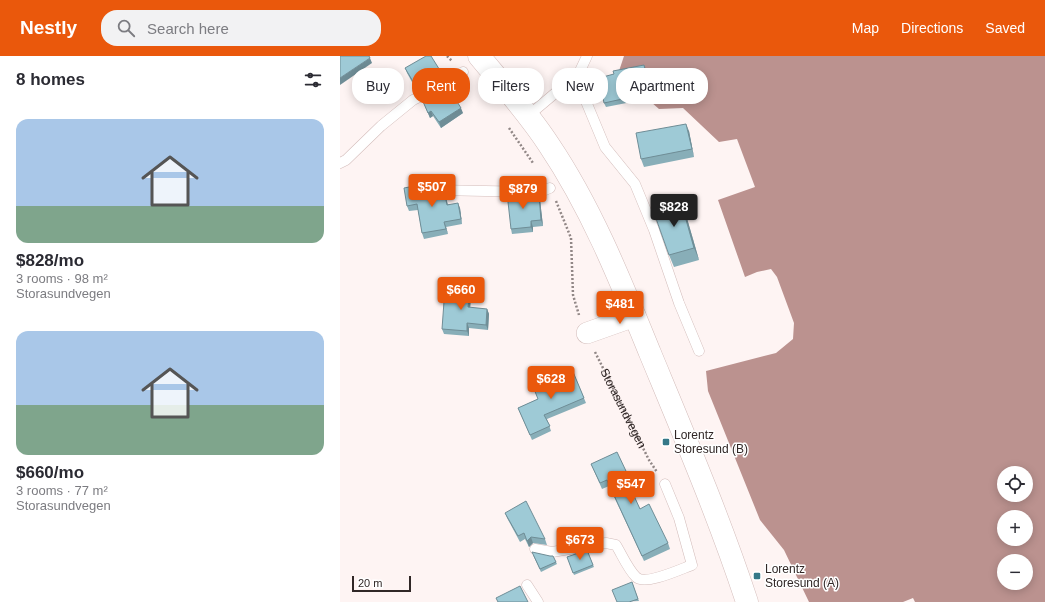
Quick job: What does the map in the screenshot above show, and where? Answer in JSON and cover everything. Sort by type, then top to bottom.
[{"type":"main road","points":[[479,56],[528,116],[550,146],[580,198],[634,316],[707,492],[747,602]]},
{"type":"street","points":[[586,333],[634,316]]},
{"type":"lane","points":[[581,68],[587,56]]},
{"type":"lane","points":[[528,116],[552,96]]},
{"type":"lane","points":[[340,163],[346,160],[381,126],[412,101]]},
{"type":"lane","points":[[587,104],[605,147],[635,184],[654,230],[679,303],[699,351]]},
{"type":"lane","points":[[435,190],[540,192],[550,188]]},
{"type":"lane","points":[[535,549],[552,552],[606,542],[616,545],[636,577],[643,580],[666,575],[692,565],[679,518],[665,484]]},
{"type":"lane","points":[[527,585],[538,602]]},
{"type":"path","name":"Storasundvegen","points":[[586,333],[601,366],[649,460],[665,484]]},
{"type":"shaded area","points":[[624,56],[1045,56],[1045,602],[915,602],[913,598],[903,602],[809,602],[784,550],[760,520],[708,391],[706,371],[776,353],[793,339],[794,323],[777,277],[771,269],[757,272],[745,277],[718,200],[755,187],[737,139],[719,142],[683,108],[659,109],[653,104],[708,104],[708,68],[620,68]]},
{"type":"building","points":[[340,56],[369,56],[370,58],[355,68],[352,68],[352,70],[340,78]]},
{"type":"building","points":[[426,56],[431,56],[438,68],[412,68],[412,80],[405,68]]},
{"type":"building","points":[[644,65],[645,68],[628,68]]},
{"type":"building","points":[[616,70],[616,100],[608,102],[608,76],[614,74],[613,71]]},
{"type":"building","points":[[424,104],[458,104],[461,108],[439,122],[431,111],[428,113]]},
{"type":"building","points":[[686,124],[692,149],[641,159],[636,133]]},
{"type":"building","points":[[425,184],[427,193],[439,191],[440,196],[445,195],[447,205],[458,203],[461,219],[444,222],[446,229],[422,233],[417,204],[407,206],[404,188]]},
{"type":"building","points":[[507,193],[532,193],[532,196],[539,195],[541,220],[531,221],[531,227],[511,229]]},
{"type":"building","points":[[681,202],[694,248],[669,255],[653,210]]},
{"type":"building","points":[[445,288],[470,289],[468,307],[487,309],[486,325],[467,323],[467,331],[442,329]]},
{"type":"building","points":[[571,367],[584,398],[544,415],[550,426],[530,435],[518,408],[538,399],[534,389],[551,382],[548,376]]},
{"type":"building","points":[[617,452],[626,471],[623,472],[640,509],[649,504],[668,543],[642,556],[607,480],[600,483],[591,464]]},
{"type":"building","points":[[526,501],[545,539],[531,537],[527,541],[524,533],[518,536],[505,513]]},
{"type":"building","points":[[587,550],[593,565],[573,573],[567,557]]},
{"type":"building","points":[[532,552],[553,556],[556,562],[540,569]]},
{"type":"building","points":[[632,582],[638,599],[629,602],[617,602],[612,590]]},
{"type":"building","points":[[520,586],[528,602],[498,602],[496,598]]},
{"type":"place","name":"Lorentz Storesund (B)","points":[[666,442]]},
{"type":"place","name":"Lorentz Storesund (A)","points":[[757,576]]}]
